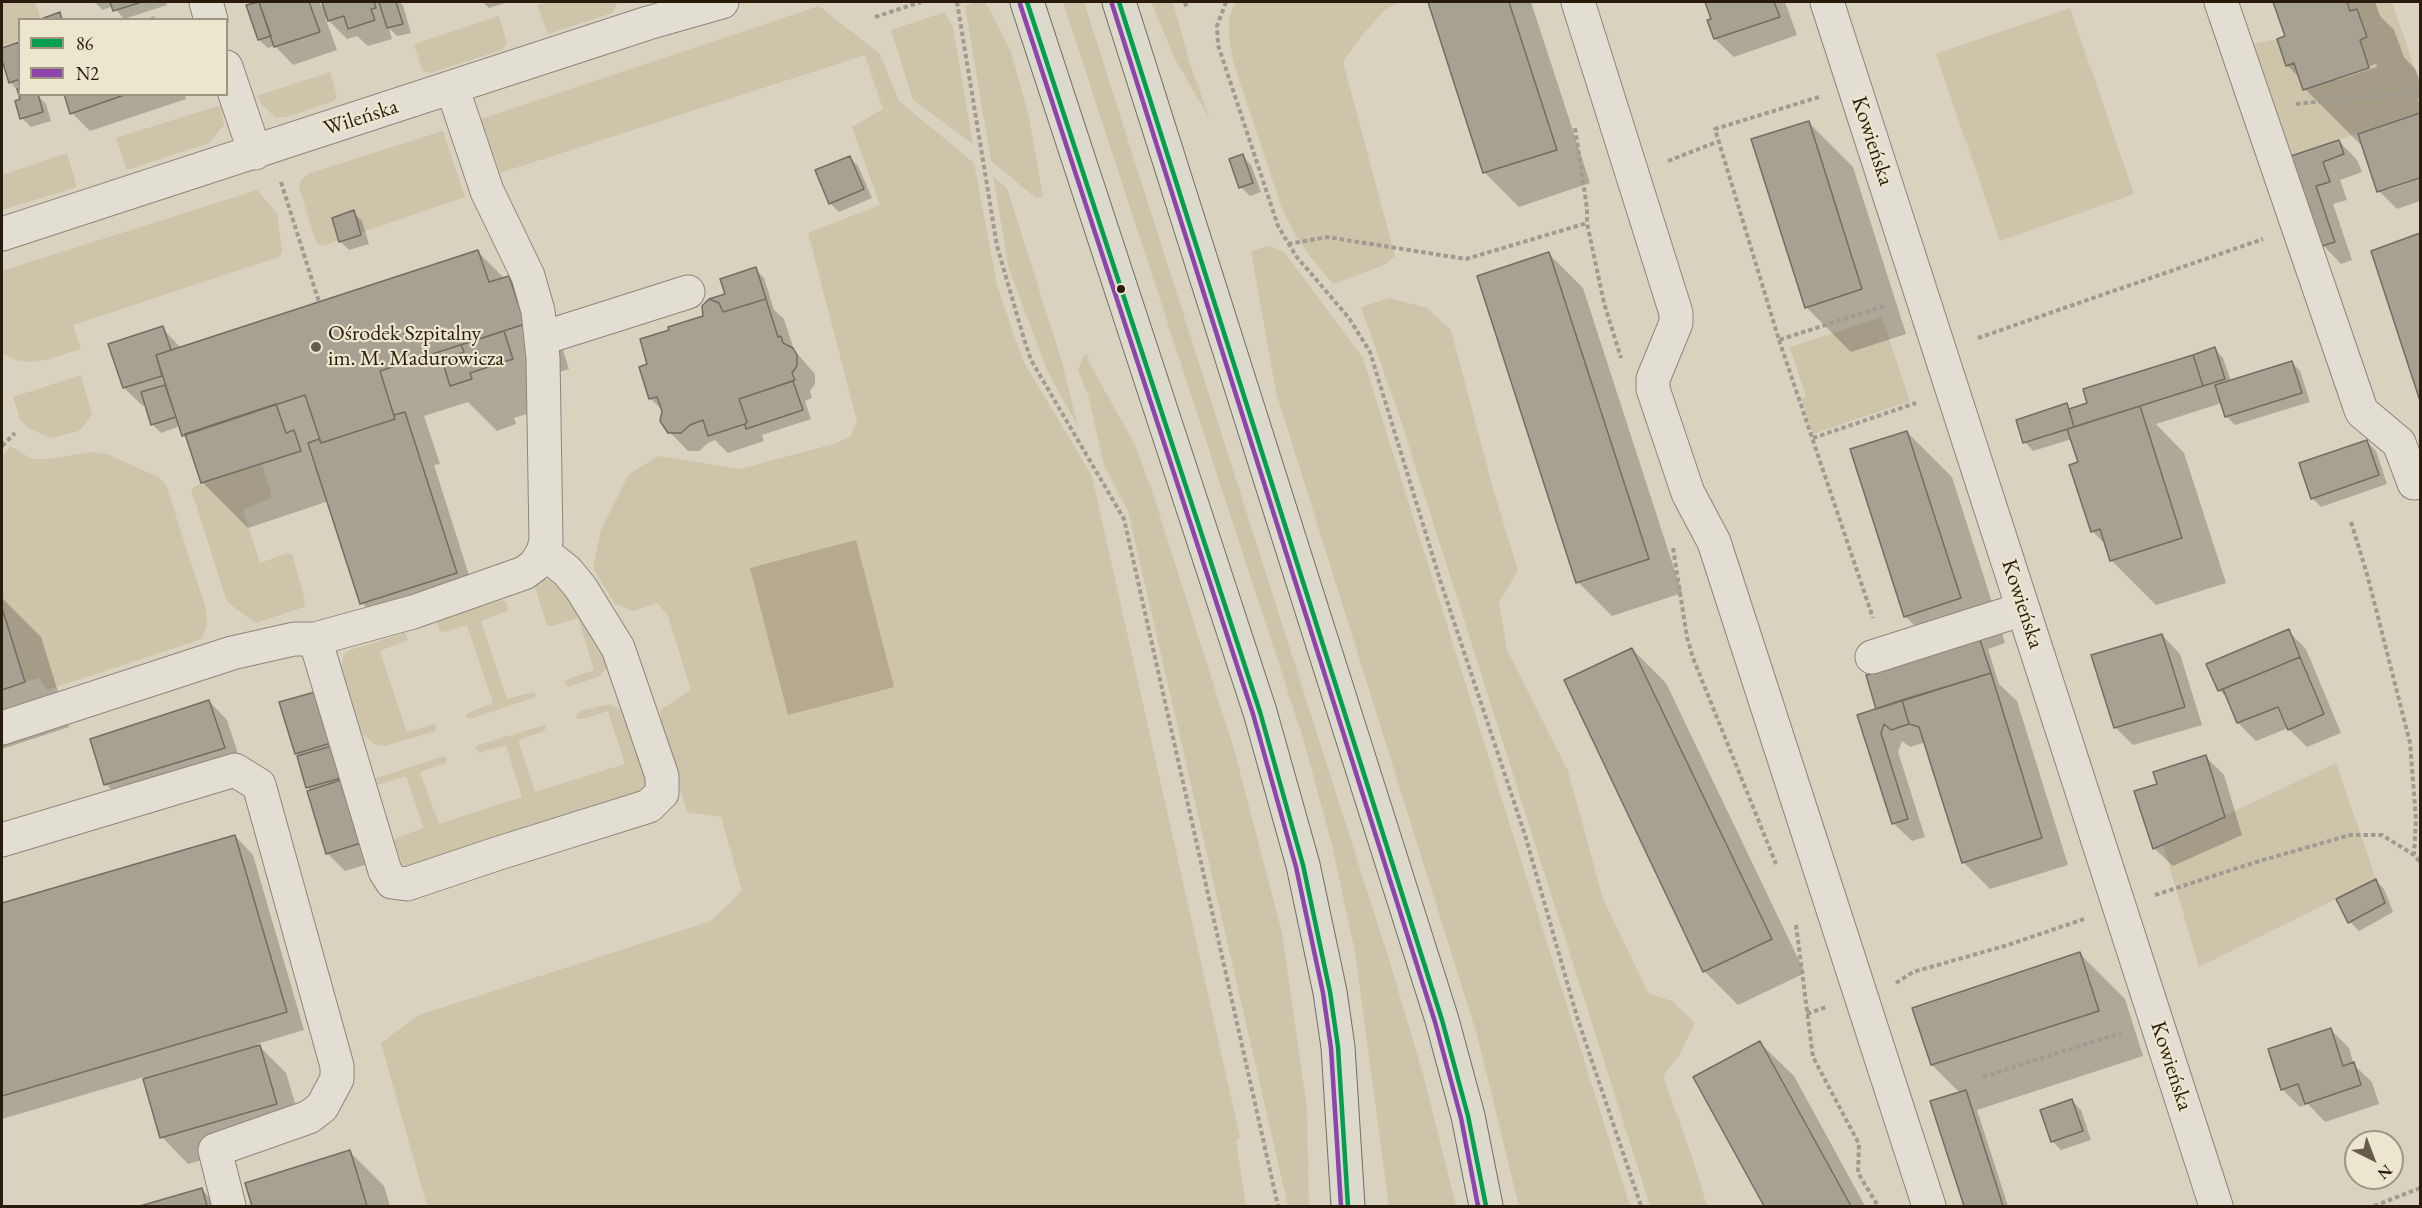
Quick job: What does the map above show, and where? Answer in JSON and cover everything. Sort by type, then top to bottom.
[{"type":"main road","points":[[1028,2],[1260,712],[1303,865],[1330,992],[1338,1047],[1348,1206]]},
{"type":"main road","points":[[1119,2],[1442,1020],[1468,1116],[1486,1206]]},
{"type":"street","points":[[206,2],[210,18]]},
{"type":"street","name":"Wileńska","points":[[2,234],[452,87],[645,12],[722,2]]},
{"type":"street","points":[[1578,2],[1676,313],[1676,323],[1653,379],[1653,389],[1688,493],[1714,542],[1929,1206]]},
{"type":"street","name":"Kowieńska","points":[[1827,2],[2216,1206]]},
{"type":"street","points":[[2221,2],[2362,412],[2399,442],[2414,483],[2421,482]]},
{"type":"street","points":[[228,73],[255,153]]},
{"type":"street","points":[[2,728],[232,653],[294,639],[315,639],[413,612],[524,573],[535,565],[546,542],[543,338],[528,276],[487,191],[452,87]]},
{"type":"street","points":[[543,338],[688,292]]},
{"type":"street","points":[[315,639],[385,871],[392,882],[407,884],[649,806],[657,801],[662,793],[662,776],[618,648],[581,588],[567,571],[543,552]]},
{"type":"street","points":[[1872,657],[2024,609]]},
{"type":"street","points":[[2,840],[235,770],[259,785],[337,1066],[337,1079],[322,1107],[309,1117],[215,1150],[229,1206]]},
{"type":"path","points":[[875,17],[921,2]]},
{"type":"path","points":[[957,2],[997,246],[1024,339],[1031,360],[1124,519],[1278,1206]]},
{"type":"path","points":[[1185,2],[1187,9]]},
{"type":"path","points":[[1226,2],[1217,26],[1218,45],[1278,226],[1296,256],[1349,318],[1370,352],[1441,583],[1525,835],[1577,1017],[1641,1206]]},
{"type":"path","points":[[2256,105],[2277,106],[2421,92]]},
{"type":"path","points":[[1820,97],[1715,129],[1779,340],[1874,619]]},
{"type":"path","points":[[1634,175],[1719,141]]},
{"type":"path","points":[[279,176],[319,302]]},
{"type":"path","points":[[1288,244],[1328,237],[1466,259],[1587,223]]},
{"type":"path","points":[[1978,338],[2298,227]]},
{"type":"path","points":[[1779,340],[1887,305]]},
{"type":"path","points":[[1813,438],[1917,403]]},
{"type":"path","points":[[2,446],[15,433]]},
{"type":"path","points":[[2351,522],[2367,574],[2410,743],[2416,819],[2414,855]]},
{"type":"path","points":[[2155,895],[2350,835],[2382,835],[2421,862]]},
{"type":"path","points":[[1807,1014],[1890,986],[1913,972],[2008,945],[2085,919]]},
{"type":"path","points":[[1983,1077],[2121,1033]]},
{"type":"path","points":[[2374,1206],[2421,1188]]},
{"type":"shaded area","points":[[2,2],[35,2],[41,18],[18,18],[18,40],[2,46]]},
{"type":"shaded area","points":[[548,2],[618,2],[612,13],[548,34],[537,5]]},
{"type":"shaded area","points":[[984,2],[989,8],[1011,52],[1029,117],[1043,197],[1036,198],[991,161],[965,6]]},
{"type":"shaded area","points":[[1063,2],[1084,2],[1391,966],[1423,1074],[1456,1206],[1389,1206],[1355,952],[1332,845],[1303,738]]},
{"type":"shaded area","points":[[1151,2],[1173,2],[1190,64],[1210,119],[1176,61]]},
{"type":"shaded area","points":[[1235,2],[1399,2],[1385,10],[1362,35],[1343,62],[1395,256],[1384,265],[1333,284],[1309,255],[1294,232],[1282,209],[1234,65],[1229,38],[1229,19]]},
{"type":"shaded area","points":[[2347,2],[2392,2],[2420,84],[2420,112],[2291,156],[2253,44],[2277,39],[2286,66],[2294,63],[2304,90],[2369,68],[2360,40],[2367,37],[2358,9],[2350,11]]},
{"type":"shaded area","points":[[819,6],[880,54],[899,101],[974,163],[997,285],[1023,361],[1092,476],[1240,1137],[1236,1141],[1246,1206],[427,1206],[381,1043],[419,1015],[711,921],[742,891],[721,817],[687,812],[662,727],[660,710],[691,690],[668,616],[657,603],[633,611],[615,604],[593,568],[601,530],[629,474],[659,456],[740,469],[834,444],[850,437],[857,421],[808,233],[880,205],[852,127],[883,109],[865,55],[500,173],[481,119]]},
{"type":"shaded area","points":[[2070,8],[2134,194],[2000,241],[1936,54]]},
{"type":"shaded area","points":[[945,12],[953,28],[973,144],[913,100],[891,30]]},
{"type":"shaded area","points":[[499,16],[507,43],[502,50],[430,73],[422,70],[414,44]]},
{"type":"shaded area","points":[[330,72],[337,96],[334,101],[286,117],[275,117],[262,105],[257,96]]},
{"type":"shaded area","points":[[221,105],[224,125],[209,143],[127,170],[116,138]]},
{"type":"shaded area","points":[[443,131],[465,197],[322,246],[316,241],[299,188],[301,180],[310,173]]},
{"type":"shaded area","points":[[67,153],[77,187],[2,210],[2,175]]},
{"type":"shaded area","points":[[993,176],[1007,188],[1062,362],[1078,427],[1047,370],[1009,269]]},
{"type":"shaded area","points":[[257,190],[277,213],[282,252],[279,257],[73,325],[81,349],[46,360],[29,362],[16,360],[2,353],[2,271]]},
{"type":"shaded area","points":[[1269,246],[1284,252],[1363,358],[1630,1206],[1519,1206],[1477,1035],[1276,392],[1251,251]]},
{"type":"shaded area","points":[[1390,298],[1427,308],[1451,330],[1492,485],[1518,571],[1499,602],[1507,650],[1568,771],[1603,899],[1649,994],[1672,1001],[1695,1023],[1680,1054],[1663,1076],[1707,1206],[1650,1206],[1400,418],[1361,307]]},
{"type":"shaded area","points":[[1882,317],[1910,401],[1813,434],[1801,398],[1806,397],[1790,347]]},
{"type":"shaded area","points":[[1087,354],[1090,364],[1135,445],[1153,494],[1234,749],[1282,933],[1307,1109],[1309,1206],[1288,1206],[1128,511],[1104,465],[1088,395],[1078,370],[1084,355]]},
{"type":"shaded area","points":[[81,375],[92,415],[79,431],[50,438],[28,428],[20,419],[13,397]]},
{"type":"shaded area","points":[[10,446],[32,459],[49,459],[92,452],[107,454],[160,478],[166,485],[206,609],[207,624],[202,639],[47,690],[39,678],[25,682],[2,608],[2,457]]},
{"type":"shaded area","points":[[262,464],[271,498],[243,510],[260,563],[287,553],[292,554],[305,600],[304,607],[255,623],[227,602],[191,489],[201,483]]},
{"type":"shaded area","points":[[856,540],[894,687],[788,715],[750,568]]},
{"type":"shaded area","points":[[543,579],[556,582],[605,652],[608,666],[600,676],[568,687],[566,685],[565,682],[568,679],[594,670],[578,618],[552,626],[547,625],[535,587],[535,583]]},
{"type":"shaded area","points":[[503,600],[507,604],[507,611],[481,621],[507,699],[532,692],[536,694],[536,697],[470,719],[466,717],[468,713],[493,703],[467,625],[444,632],[440,631],[437,622],[442,618]]},
{"type":"shaded area","points":[[405,633],[408,640],[380,651],[407,732],[434,724],[435,731],[385,746],[374,744],[362,734],[341,668],[344,655],[350,650]]},
{"type":"shaded area","points":[[609,704],[623,710],[647,786],[644,792],[410,868],[402,864],[393,842],[396,838],[424,828],[406,776],[378,785],[374,779],[444,756],[447,759],[445,763],[420,772],[439,824],[522,797],[506,745],[479,753],[475,748],[478,745],[545,725],[543,732],[518,740],[535,792],[625,764],[608,711],[577,719],[576,715],[580,711]]},
{"type":"shaded area","points":[[2336,763],[2376,879],[2199,967],[2163,845]]},
{"type":"building","points":[[110,2],[142,2],[113,11]]},
{"type":"building","points":[[259,2],[309,2],[320,32],[274,47]]},
{"type":"building","points":[[259,2],[271,36],[258,40],[246,5]]},
{"type":"building","points":[[322,2],[374,2],[376,8],[371,9],[375,20],[348,29],[344,16],[328,21]]},
{"type":"building","points":[[379,2],[396,2],[403,24],[387,28]]},
{"type":"building","points":[[1428,2],[1509,2],[1557,150],[1483,173]]},
{"type":"building","points":[[1705,2],[1774,2],[1780,17],[1714,39],[1707,20],[1711,19]]},
{"type":"building","points":[[2273,2],[2347,2],[2350,11],[2357,9],[2367,37],[2360,40],[2369,68],[2303,90],[2294,63],[2286,66],[2277,39],[2285,36]]},
{"type":"building","points":[[60,12],[62,18],[44,18]]},
{"type":"building","points":[[18,42],[18,80],[9,83],[2,60],[2,48]]},
{"type":"building","points":[[19,96],[39,96],[43,112],[20,119],[15,101],[20,99]]},
{"type":"building","points":[[65,96],[121,96],[70,114]]},
{"type":"building","points":[[2420,113],[2420,178],[2377,192],[2358,134]]},
{"type":"building","points":[[1809,121],[1862,289],[1805,308],[1751,139]]},
{"type":"building","points":[[2339,140],[2344,154],[2323,162],[2330,182],[2316,186],[2335,242],[2322,246],[2291,156]]},
{"type":"building","points":[[1243,154],[1253,183],[1239,188],[1229,159]]},
{"type":"building","points":[[850,156],[864,189],[829,204],[815,170]]},
{"type":"building","points":[[354,210],[361,235],[339,242],[332,218]]},
{"type":"building","points":[[2420,233],[2420,401],[2371,251]]},
{"type":"building","name":"Ośrodek Szpitalny im. M. Madurowicza","points":[[478,250],[489,282],[509,276],[525,324],[380,371],[395,419],[321,443],[305,395],[182,436],[156,355]]},
{"type":"building","points":[[1549,252],[1649,559],[1576,583],[1477,276]]},
{"type":"building","points":[[756,267],[766,299],[723,312],[719,303],[709,299],[725,294],[720,279]]},
{"type":"building","points":[[709,299],[719,303],[723,312],[766,299],[778,337],[781,336],[783,343],[793,348],[797,355],[797,366],[792,373],[795,380],[739,399],[747,422],[745,424],[708,436],[703,420],[690,425],[681,433],[668,433],[660,421],[662,411],[657,397],[649,399],[639,367],[647,364],[640,339],[703,316],[702,306]]},
{"type":"building","points":[[163,326],[171,350],[156,355],[162,376],[123,388],[108,344]]},
{"type":"building","points":[[504,331],[513,359],[470,373],[472,379],[450,386],[442,360],[464,352],[461,345]]},
{"type":"building","points":[[2215,347],[2225,379],[2203,386],[2193,355]]},
{"type":"building","points":[[2193,355],[2203,386],[2074,427],[2069,409],[2087,403],[2083,389]]},
{"type":"building","points":[[2292,361],[2302,393],[2225,417],[2215,385]]},
{"type":"building","points":[[793,381],[803,410],[746,429],[747,422],[739,399]]},
{"type":"building","points":[[165,385],[176,417],[151,425],[141,392]]},
{"type":"building","points":[[2067,403],[2074,427],[2023,443],[2016,420]]},
{"type":"building","points":[[276,404],[286,433],[294,430],[301,451],[201,483],[185,434]]},
{"type":"building","points":[[2140,406],[2182,538],[2110,561],[2100,529],[2091,532],[2069,465],[2078,462],[2067,429]]},
{"type":"building","points":[[405,412],[457,573],[360,604],[308,443],[319,439],[321,443],[395,419],[394,415]]},
{"type":"building","points":[[1907,431],[1961,598],[1904,617],[1850,449]]},
{"type":"building","points":[[2367,440],[2379,475],[2311,499],[2299,463]]},
{"type":"building","points":[[2,608],[25,682],[2,690]]},
{"type":"building","points":[[2289,629],[2300,657],[2218,691],[2206,664]]},
{"type":"building","points":[[2162,634],[2185,707],[2114,728],[2091,655]]},
{"type":"building","points":[[1980,640],[1991,673],[1876,709],[1866,675]]},
{"type":"building","points":[[1632,648],[1772,939],[1703,972],[1564,680]]},
{"type":"building","points":[[2300,657],[2324,714],[2288,730],[2278,707],[2237,723],[2223,689]]},
{"type":"building","points":[[1991,673],[2042,838],[1962,863],[1919,727],[1909,724],[1902,700]]},
{"type":"building","points":[[315,692],[331,743],[295,754],[279,702]]},
{"type":"building","points":[[209,700],[225,748],[104,785],[90,739]]},
{"type":"building","points":[[1902,700],[1909,724],[1891,730],[1884,724],[1881,733],[1908,819],[1892,824],[1857,715]]},
{"type":"building","points":[[332,746],[341,778],[306,788],[297,756]]},
{"type":"building","points":[[2206,755],[2225,817],[2153,849],[2134,791],[2157,784],[2153,772]]},
{"type":"building","points":[[341,780],[361,843],[326,854],[307,791]]},
{"type":"building","points":[[235,835],[287,1012],[2,1096],[2,903]]},
{"type":"building","points":[[2376,879],[2385,903],[2348,923],[2336,899]]},
{"type":"building","points":[[2080,952],[2099,1011],[1931,1065],[1912,1008]]},
{"type":"building","points":[[2331,1028],[2343,1066],[2354,1062],[2361,1085],[2305,1104],[2298,1084],[2281,1090],[2268,1049]]},
{"type":"building","points":[[1760,1041],[1851,1206],[1764,1206],[1693,1077]]},
{"type":"building","points":[[260,1045],[277,1104],[160,1138],[143,1079]]},
{"type":"building","points":[[1966,1090],[2003,1206],[1964,1206],[1930,1101]]},
{"type":"building","points":[[2072,1099],[2083,1131],[2051,1142],[2040,1110]]},
{"type":"building","points":[[350,1150],[367,1206],[252,1206],[245,1183]]},
{"type":"building","points":[[202,1188],[207,1206],[140,1206]]},
{"type":"transit line","name":"86","points":[[1027,2],[1260,712],[1303,865],[1330,992],[1338,1047],[1348,1206]]},
{"type":"transit line","name":"86","points":[[1119,2],[1442,1020],[1468,1116],[1486,1206]]},
{"type":"transit line","name":"N2","points":[[1020,4],[1253,714],[1296,867],[1323,993],[1331,1048],[1341,1206]]},
{"type":"transit line","name":"N2","points":[[1112,4],[1435,1022],[1461,1118],[1478,1206]]},
{"type":"place","name":"Ośrodek Szpitalny im. M. Madurowicza","points":[[316,347]]}]
